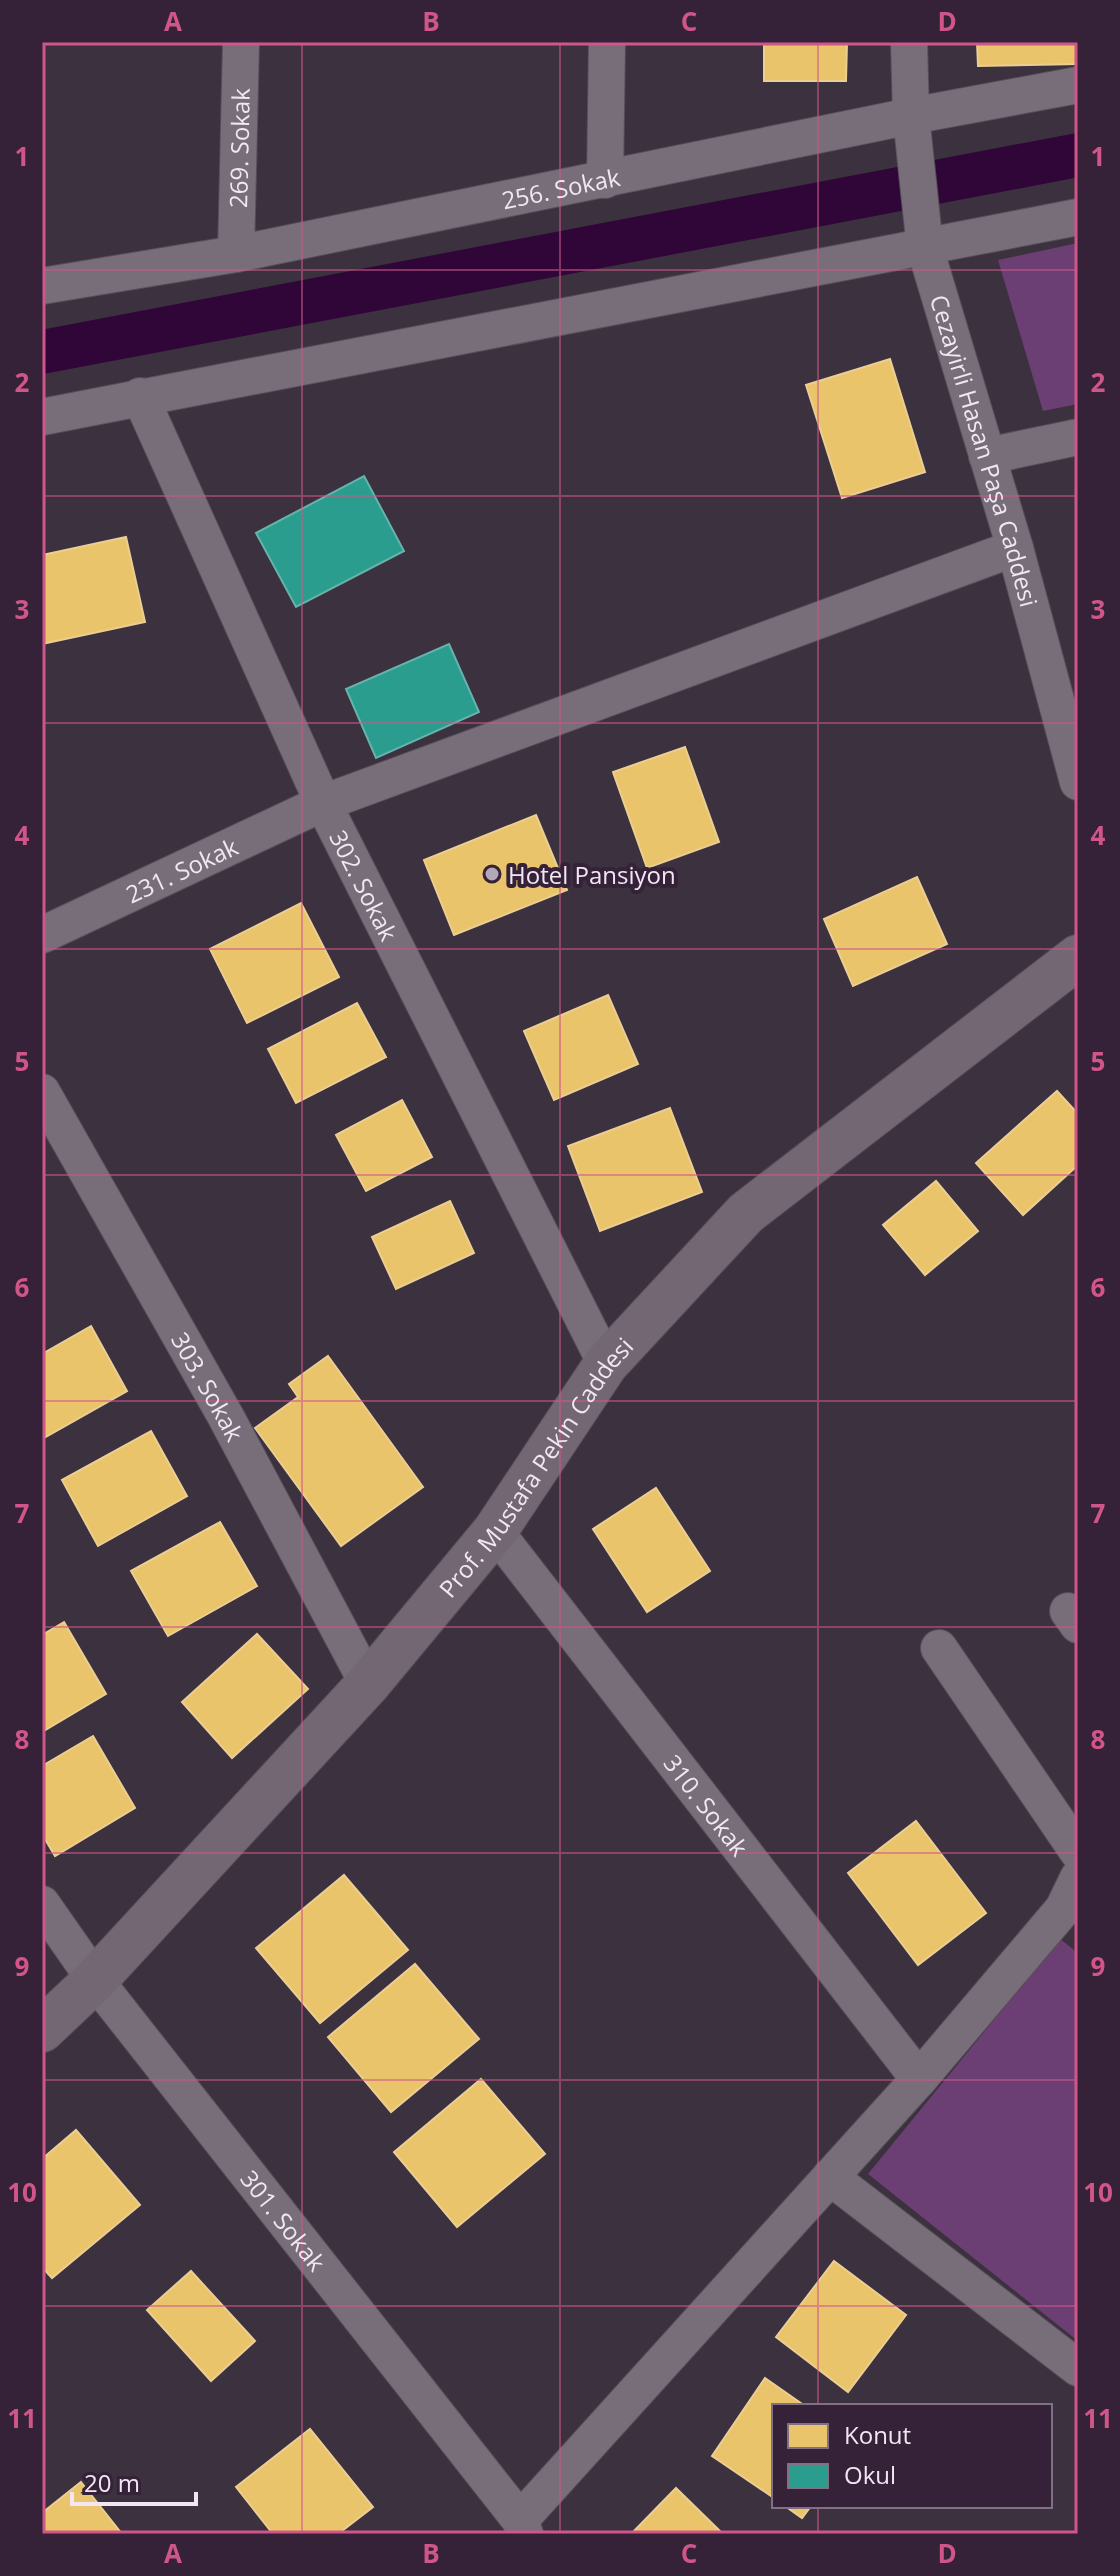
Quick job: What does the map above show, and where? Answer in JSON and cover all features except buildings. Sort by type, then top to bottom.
[{"type":"main road","name":"Prof. Mustafa Pekin Caddesi","points":[[42,2030],[95,1980],[368,1684],[495,1531],[606,1364],[746,1213],[1078,957]]},
{"type":"street","name":"269. Sokak","points":[[236,254],[241,42]]},
{"type":"street","points":[[605,180],[607,42]]},
{"type":"street","name":"Cezayirli Hasan Paşa Caddesi","points":[[909,42],[913,132],[923,235],[1015,548],[1078,782]]},
{"type":"street","name":"256. Sokak","points":[[42,286],[236,254],[605,180],[913,132],[1078,85]]},
{"type":"street","points":[[42,417],[923,235],[1078,217]]},
{"type":"street","name":"302. Sokak","points":[[140,396],[323,803],[606,1364]]},
{"type":"street","points":[[987,456],[1078,437]]},
{"type":"street","name":"231. Sokak","points":[[42,935],[323,803],[1015,548]]},
{"type":"street","name":"303. Sokak","points":[[42,1092],[226,1417],[368,1684]]},
{"type":"street","name":"310. Sokak","points":[[495,1531],[919,2079]]},
{"type":"street","points":[[939,1648],[1078,1852]]},
{"type":"street","points":[[522,2527],[1073,1902]]},
{"type":"street","name":"301. Sokak","points":[[42,1904],[95,1980],[522,2527]]},
{"type":"street","points":[[830,2177],[1078,2368]]},
{"type":"shaded area","points":[[1078,243],[1078,404],[1043,411],[998,260]]},
{"type":"shaded area","points":[[1060,1939],[1078,1953],[1078,2341],[868,2174]]},
{"type":"waterway","points":[[42,352],[1078,155]]},
{"type":"place","name":"Hotel Pansiyon","points":[[492,874]]}]
